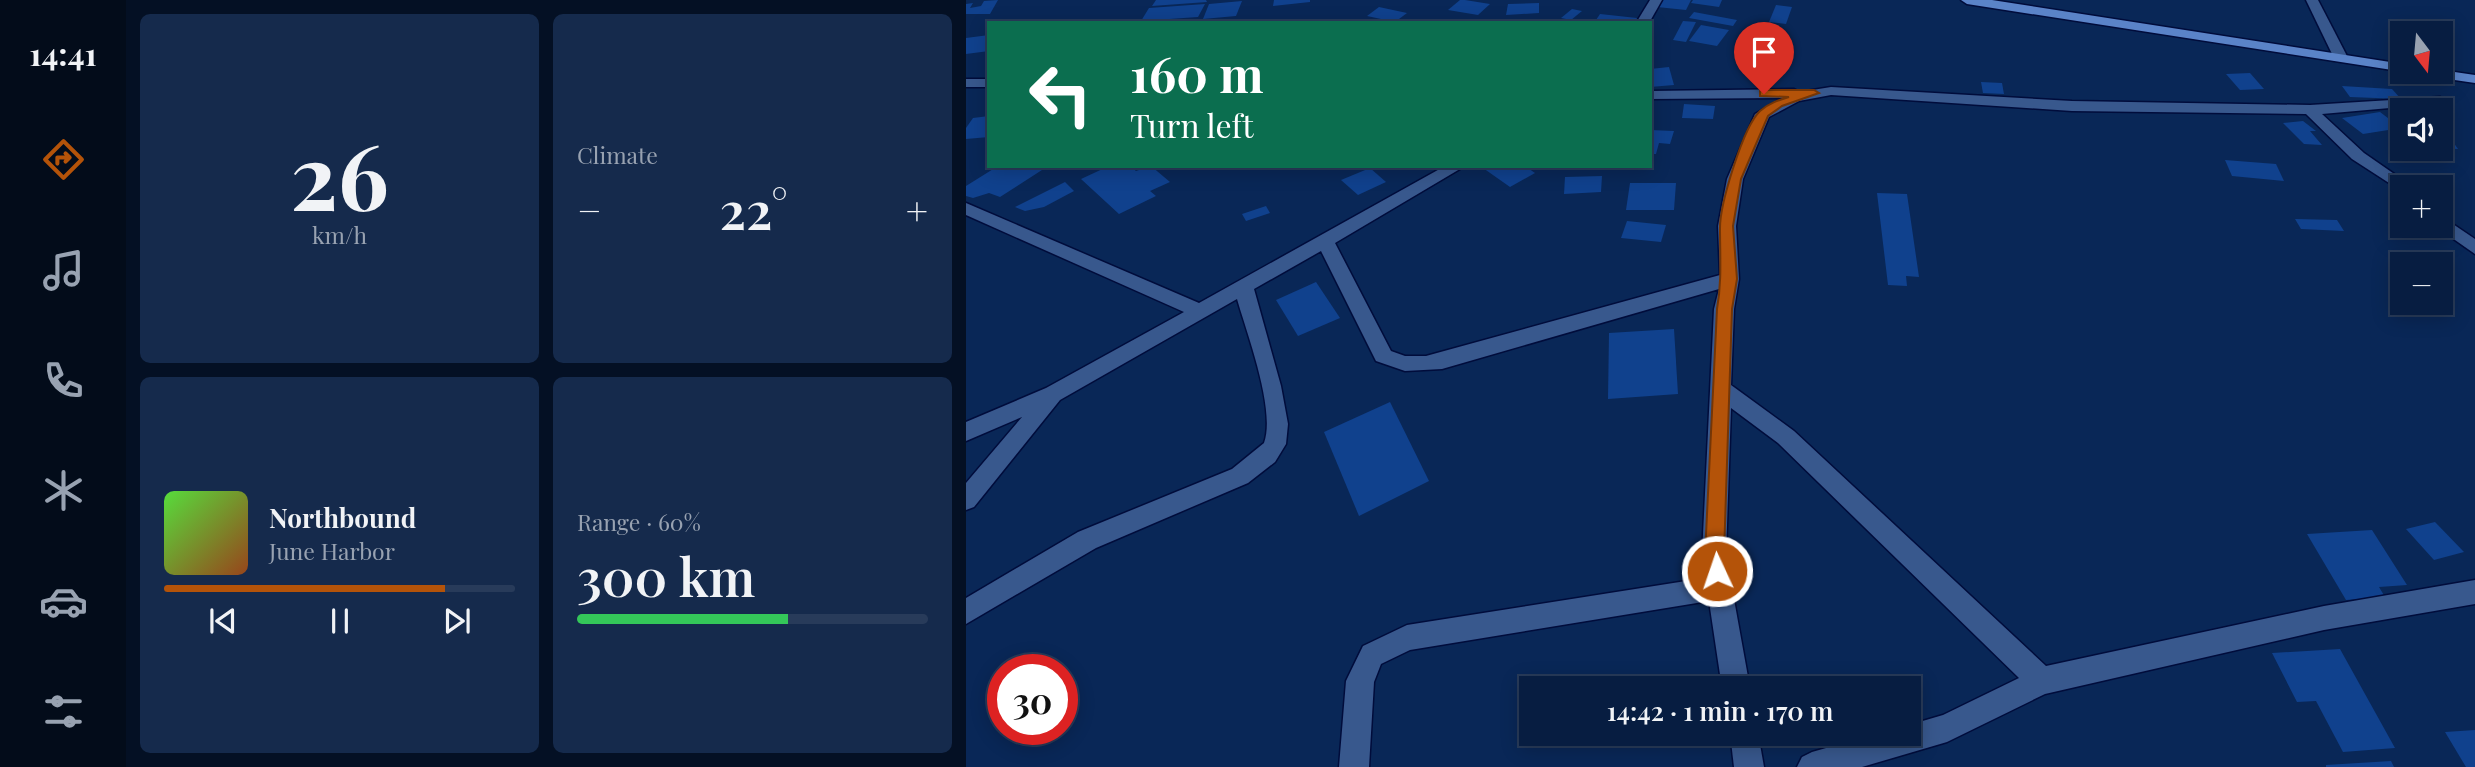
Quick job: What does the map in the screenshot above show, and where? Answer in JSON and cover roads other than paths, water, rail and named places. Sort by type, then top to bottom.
[{"type":"main road","points":[[1967,0],[2390,66]]},
{"type":"main road","points":[[2454,76],[2475,79]]},
{"type":"street","points":[[1643,21],[1656,0]]},
{"type":"street","points":[[2312,0],[2342,58]]},
{"type":"street","points":[[966,83],[987,83]]},
{"type":"street","points":[[1735,676],[1714,555],[1724,309],[1730,279],[1727,226],[1735,179],[1763,114],[1778,104],[1814,93]]},
{"type":"street","points":[[1652,95],[1814,93],[1980,99],[2072,107],[2310,110],[2390,104]]},
{"type":"street","points":[[2310,110],[2358,156],[2390,178]]},
{"type":"street","points":[[966,432],[1054,394],[1202,313],[1454,168]]},
{"type":"street","points":[[966,208],[1202,313]]},
{"type":"street","points":[[2453,231],[2475,248]]},
{"type":"street","points":[[1326,242],[1383,356],[1397,364],[1418,366],[1730,279]]},
{"type":"street","points":[[966,612],[1087,540],[1240,476],[1263,461],[1277,438],[1273,399],[1244,288]]},
{"type":"street","points":[[1721,389],[1786,437],[2042,681]]},
{"type":"street","points":[[966,500],[1054,394]]},
{"type":"street","points":[[1354,767],[1360,681],[1372,655],[1407,638],[1720,587]]},
{"type":"street","points":[[1812,767],[1947,728],[2042,681],[2324,618],[2475,592]]},
{"type":"street","points":[[1746,746],[1749,767]]}]
